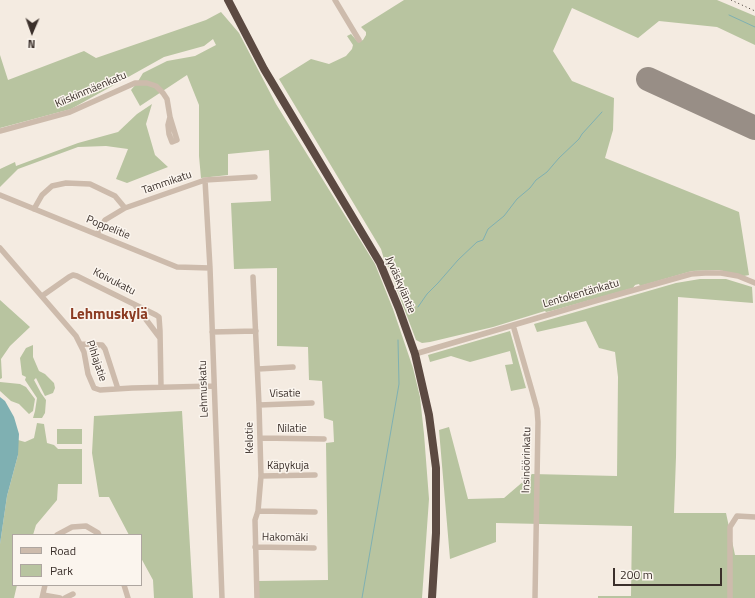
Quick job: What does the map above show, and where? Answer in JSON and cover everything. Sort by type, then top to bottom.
[{"type":"highway","name":"Jyväskyläntie","points":[[230,0],[268,76],[380,263],[399,309],[415,354],[429,415],[436,468],[436,533],[432,598]]},
{"type":"street","points":[[335,0],[359,40]]},
{"type":"street","name":"Kiiskinmäenkatu","points":[[0,131],[70,112],[135,83],[147,83],[156,86],[167,99],[170,117]]},
{"type":"street","name":"Tammikatu","points":[[97,234],[105,220],[125,208],[205,180],[256,177]]},
{"type":"street","name":"Lehmuskatu","points":[[205,180],[210,268],[222,598]]},
{"type":"street","points":[[34,209],[42,195],[52,186],[66,183],[90,184],[115,196],[125,208]]},
{"type":"street","name":"Poppelitie","points":[[0,195],[177,268],[210,268]]},
{"type":"street","name":"Pihlajatie","points":[[0,248],[76,336],[84,352],[88,374],[94,388],[100,390],[214,386]]},
{"type":"street","points":[[0,259],[6,256]]},
{"type":"street","name":"Lentokentänkatu","points":[[415,354],[691,274],[721,273],[738,276],[755,283]]},
{"type":"street","name":"Koivukatu","points":[[42,296],[73,275],[159,317],[161,388]]},
{"type":"street","name":"Kelotie","points":[[253,277],[258,369],[261,476],[258,511],[255,520],[257,598]]},
{"type":"street","name":"Koivukatu","points":[[134,304],[160,339]]},
{"type":"street","name":"Insinöörinkatu","points":[[513,325],[537,410],[538,422],[535,598]]},
{"type":"street","points":[[212,332],[256,331]]},
{"type":"street","points":[[80,344],[102,345],[105,349],[118,389]]},
{"type":"street","points":[[258,369],[293,367]]},
{"type":"street","name":"Visatie","points":[[259,405],[312,404]]},
{"type":"street","name":"Nilatie","points":[[260,438],[324,439]]},
{"type":"street","name":"Käpykuja","points":[[261,476],[315,475]]},
{"type":"street","points":[[258,511],[315,512]]},
{"type":"street","points":[[730,598],[730,527],[737,516],[755,517]]},
{"type":"street","points":[[59,534],[72,526],[86,526],[98,534]]},
{"type":"street","name":"Hakomäki","points":[[255,547],[314,548]]},
{"type":"street","points":[[45,586],[42,596],[60,598]]},
{"type":"street","points":[[124,586],[128,598]]},
{"type":"street","points":[[65,598],[73,594]]},
{"type":"green space","points":[[404,0],[717,0],[755,16],[755,45],[717,27],[659,21],[638,38],[572,8],[553,51],[572,81],[614,98],[613,130],[605,158],[739,212],[749,275],[744,276],[719,270],[692,271],[640,286],[639,284],[635,285],[633,288],[551,311],[545,311],[493,327],[430,342],[422,343],[416,340],[381,249],[279,79],[311,59],[329,64],[346,56],[352,49],[353,45],[347,36],[351,34],[358,42],[363,40],[366,32],[361,27]]},
{"type":"green space","points":[[221,12],[239,33],[276,104],[375,264],[393,309],[413,368],[420,397],[424,434],[429,499],[422,598],[259,598],[258,581],[328,580],[326,443],[334,442],[333,421],[324,418],[322,381],[309,380],[308,347],[277,346],[277,268],[234,269],[231,203],[271,201],[269,150],[228,154],[228,175],[201,178],[199,156],[199,105],[187,75],[140,106],[131,90],[143,73],[167,61],[195,56],[216,45],[213,39],[204,46],[164,57],[71,109],[0,128],[0,55],[8,80],[84,51],[96,58],[206,20]]},
{"type":"green space","points":[[152,104],[146,124],[155,155],[168,167],[127,183],[116,179],[128,149],[106,146],[78,147],[18,169],[0,187],[0,169],[15,162],[16,166],[78,143],[118,132],[137,114]]},
{"type":"green space","points":[[700,279],[726,279],[752,287],[753,303],[678,297],[674,513],[726,513],[735,555],[755,555],[755,598],[598,598],[598,596],[631,596],[632,526],[496,523],[496,542],[450,559],[439,430],[449,427],[468,499],[504,498],[532,474],[617,476],[618,377],[615,352],[599,348],[586,321],[537,332],[534,324],[676,283]]},
{"type":"green space","points":[[0,300],[30,327],[10,346],[1,359],[2,378],[0,379]]},
{"type":"green space","points":[[510,331],[526,388],[511,391],[505,365],[513,364],[510,351],[470,362],[451,356],[430,362],[428,355]]},
{"type":"green space","points":[[33,345],[33,357],[39,371],[45,374],[54,383],[55,388],[53,393],[45,396],[36,378],[34,380],[46,400],[45,413],[42,418],[33,418],[37,398],[25,380],[26,377],[22,375],[20,358],[26,348]]},
{"type":"green space","points":[[0,382],[20,384],[26,387],[35,399],[33,411],[29,414],[19,404],[11,401],[0,391]]},
{"type":"green space","points":[[182,411],[193,598],[154,598],[153,580],[142,560],[142,534],[128,534],[109,497],[99,497],[92,453],[94,416]]},
{"type":"green space","points":[[37,423],[44,424],[47,443],[54,445],[58,449],[82,449],[82,484],[58,484],[57,500],[36,525],[33,534],[12,534],[12,586],[17,586],[14,598],[0,598],[0,544],[7,496],[18,455],[18,440],[25,442],[34,438]]},
{"type":"green space","points":[[57,429],[82,429],[82,444],[57,444]]},
{"type":"water","points":[[0,397],[5,401],[14,417],[19,434],[18,455],[7,496],[0,544]]},
{"type":"waterway","points":[[729,15],[755,27]]},
{"type":"waterway","points":[[418,307],[427,294],[458,260],[477,242],[483,240],[488,229],[504,216],[517,199],[530,188],[536,180],[547,172],[579,139],[602,112]]},
{"type":"waterway","points":[[362,598],[399,384],[398,340]]},
{"type":"runway","points":[[648,79],[755,128]]},
{"type":"railway","points":[[731,0],[755,11]]},
{"type":"district","name":"Lehmuskylä","points":[[109,315]]}]
